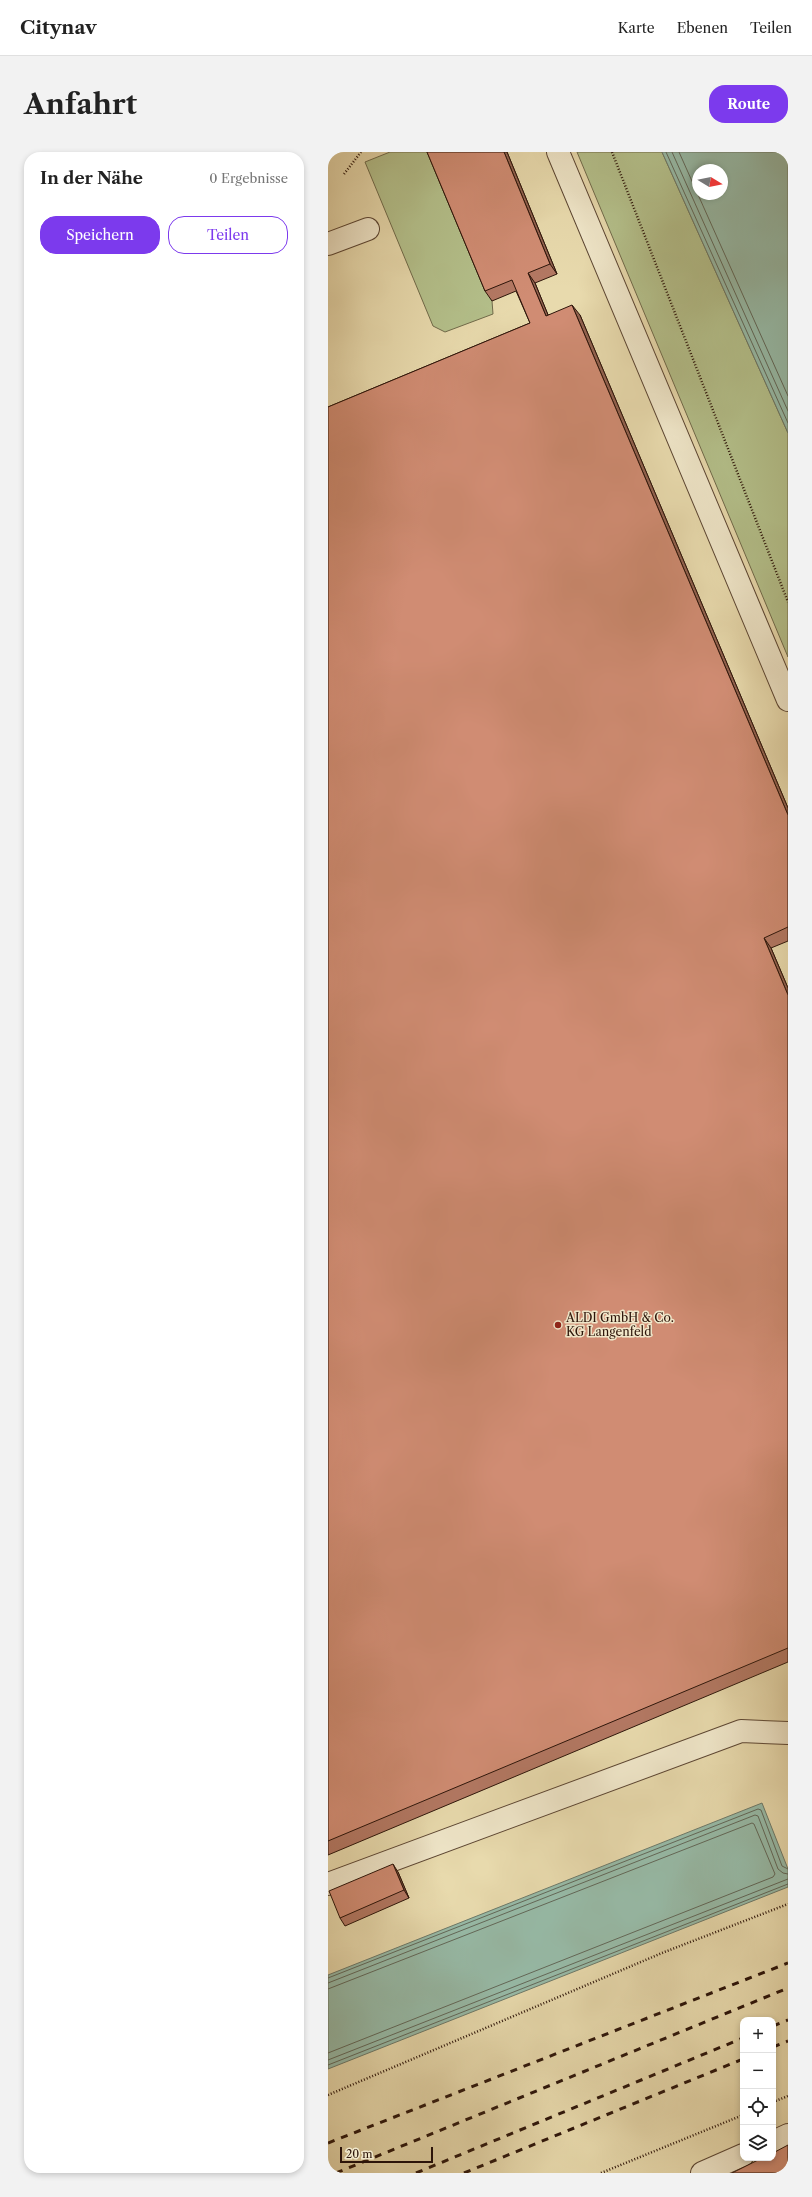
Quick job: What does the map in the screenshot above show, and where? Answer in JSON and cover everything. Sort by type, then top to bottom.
[{"type":"lane","points":[[558,152],[788,700]]},
{"type":"lane","points":[[328,244],[368,229]]},
{"type":"lane","points":[[328,1884],[741,1731],[788,1733]]},
{"type":"lane","points":[[776,2141],[788,2135]]},
{"type":"lane","points":[[702,2173],[740,2156]]},
{"type":"path","points":[[344,174],[361,152]]},
{"type":"path","points":[[612,152],[788,602]]},
{"type":"path","points":[[328,2096],[662,1953],[788,1904]]},
{"type":"path","points":[[776,2101],[788,2096]]},
{"type":"path","points":[[601,2173],[740,2116]]},
{"type":"green space","points":[[390,152],[430,152],[492,301],[493,314],[445,332],[433,326],[365,162]]},
{"type":"green space","points":[[577,152],[662,152],[788,433],[788,657]]},
{"type":"water","points":[[662,152],[788,152],[788,433]]},
{"type":"water","points":[[762,1803],[788,1869],[788,1887],[328,2069],[328,1975]]},
{"type":"building","name":"ALDI GmbH & Co. KG Langenfeld","points":[[427,152],[504,152],[550,264],[528,273],[546,316],[572,305],[788,815],[788,927],[764,938],[788,995],[788,1648],[328,1841],[328,407],[530,323],[512,280],[485,291]]},
{"type":"building","points":[[393,1864],[404,1890],[340,1918],[329,1891]]},
{"type":"building","points":[[788,2145],[788,2173],[732,2173],[756,2161],[776,2161],[776,2151]]},
{"type":"railway","points":[[328,2143],[788,1963]]},
{"type":"railway","points":[[336,2173],[788,1988]]},
{"type":"railway","points":[[776,2025],[788,2020]]},
{"type":"railway","points":[[416,2173],[740,2039]]},
{"type":"railway","points":[[776,2046],[788,2041]]},
{"type":"railway","points":[[464,2173],[740,2060]]},
{"type":"place","name":"ALDI GmbH & Co. KG Langenfeld","points":[[558,1325]]}]
